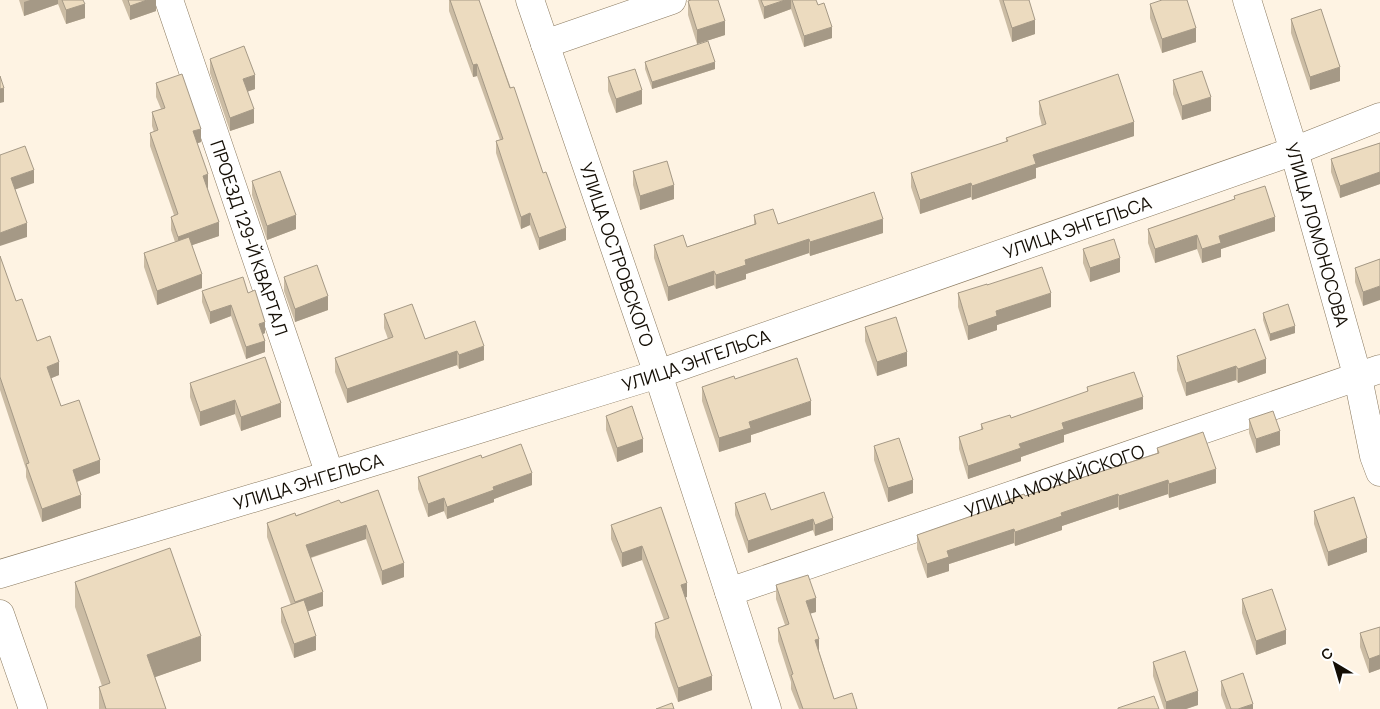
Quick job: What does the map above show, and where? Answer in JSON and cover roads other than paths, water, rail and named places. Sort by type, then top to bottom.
[{"type":"street","name":"ПРОЕЗД 129-Й КВАРТАЛ","points":[[169,0],[330,476]]},
{"type":"street","name":"УЛИЦА ОСТРОВСКОГО","points":[[530,0],[658,374],[767,709]]},
{"type":"street","points":[[545,44],[672,0]]},
{"type":"street","name":"УЛИЦА ЛОМОНОСОВА","points":[[1247,0],[1294,151],[1369,373],[1374,456],[1380,472]]},
{"type":"street","name":"УЛИЦА ЭНГЕЛЬСА","points":[[0,574],[330,476],[658,374],[1294,151],[1380,116]]},
{"type":"street","name":"УЛИЦА МОЖАЙСКОГО","points":[[729,592],[1369,373]]},
{"type":"street","points":[[0,614],[33,709]]}]
